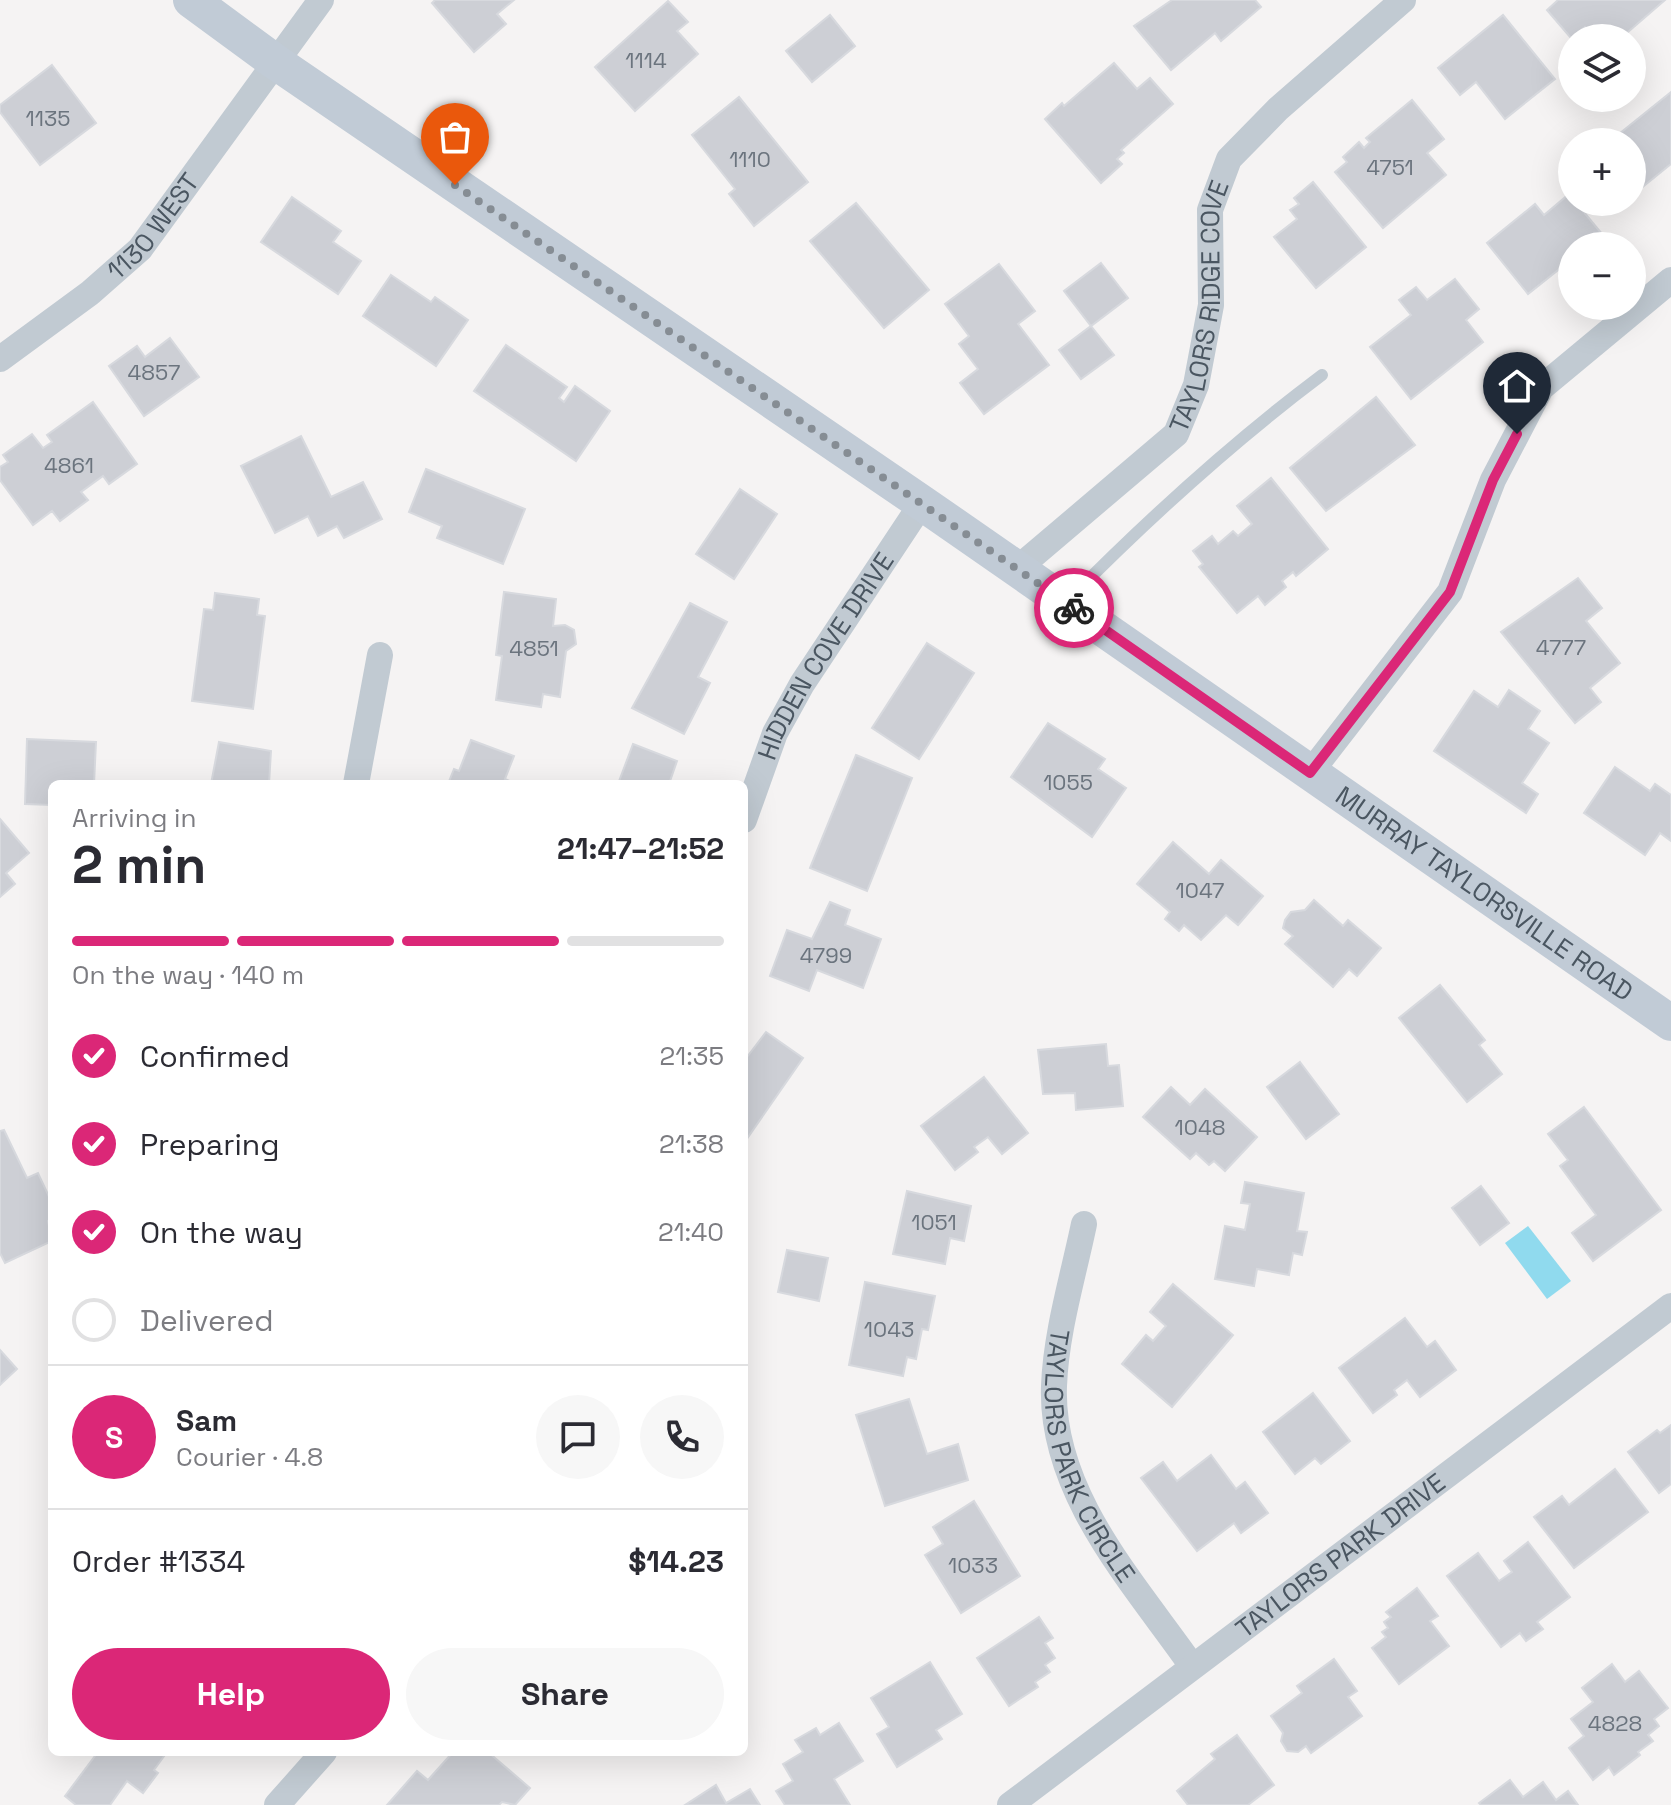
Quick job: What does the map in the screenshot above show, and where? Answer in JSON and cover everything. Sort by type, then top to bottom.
[{"type":"street","name":"MURRAY TAYLORSVILLE ROAD","points":[[191,0],[274,61],[922,503],[1671,1023]]},
{"type":"street","name":"1130 WEST","points":[[0,359],[90,293],[140,249],[321,0]]},
{"type":"street","name":"TAYLORS RIDGE COVE","points":[[1017,569],[1176,434],[1196,385],[1211,305],[1210,210],[1229,159],[1278,109],[1403,0]]},
{"type":"street","points":[[1310,773],[1450,592],[1493,480],[1541,388],[1671,280]]},
{"type":"street","name":"HIDDEN COVE DRIVE","points":[[748,809],[775,733],[802,684],[922,503]]},
{"type":"street","points":[[357,780],[380,655]]},
{"type":"street","name":"TAYLORS PARK CIRCLE","points":[[1084,1224],[1054,1387],[1060,1443],[1072,1482],[1090,1517],[1192,1666]]},
{"type":"street","name":"TAYLORS PARK DRIVE","points":[[1010,1805],[1671,1306]]},
{"type":"street","points":[[277,1805],[320,1756]]},
{"type":"lane","points":[[1065,602],[1153,514],[1259,422],[1322,375]]},
{"type":"water","points":[[1528,1226],[1571,1281],[1547,1299],[1505,1243]]},
{"type":"building","points":[[435,0],[514,0],[497,14],[506,24],[474,52],[432,3]]},
{"type":"building","points":[[1172,0],[1255,0],[1261,7],[1221,41],[1215,33],[1171,70],[1134,26]]},
{"type":"building","points":[[1558,0],[1665,0],[1637,24],[1559,24],[1547,10]]},
{"type":"building","points":[[668,1],[688,22],[677,31],[698,54],[635,111],[595,67]]},
{"type":"building","points":[[830,15],[855,46],[812,82],[786,51]]},
{"type":"building","points":[[1503,15],[1555,79],[1505,119],[1476,82],[1460,95],[1438,68]]},
{"type":"building","points":[[1114,63],[1137,89],[1150,78],[1173,104],[1121,150],[1124,153],[1117,159],[1122,164],[1101,183],[1045,119]]},
{"type":"building","points":[[52,65],[96,123],[40,165],[0,112],[0,105]]},
{"type":"building","points":[[1671,92],[1671,164],[1646,184],[1646,128],[1626,128]]},
{"type":"building","points":[[739,97],[808,182],[754,226],[729,194],[735,189],[692,135]]},
{"type":"building","points":[[1412,100],[1444,139],[1427,153],[1446,175],[1383,228],[1335,172],[1347,162],[1343,157],[1359,142],[1364,148],[1370,142],[1366,138]]},
{"type":"building","points":[[1313,182],[1366,247],[1316,288],[1274,237],[1297,219],[1290,210],[1299,204],[1294,198]]},
{"type":"building","points":[[292,197],[341,231],[333,242],[361,261],[338,294],[261,242]]},
{"type":"building","points":[[856,203],[929,290],[884,328],[810,241]]},
{"type":"building","points":[[1558,203],[1558,216],[1587,216],[1600,232],[1558,232],[1558,270],[1528,294],[1487,243],[1535,204],[1544,215]]},
{"type":"building","points":[[1101,263],[1128,298],[1091,326],[1064,291]]},
{"type":"building","points":[[999,264],[1035,311],[1018,324],[1049,365],[984,414],[960,383],[978,369],[959,344],[969,336],[945,304]]},
{"type":"building","points":[[391,275],[431,302],[435,297],[468,320],[436,366],[363,316]]},
{"type":"building","points":[[1455,279],[1479,309],[1466,320],[1483,342],[1411,399],[1370,347],[1411,315],[1399,300],[1416,287],[1427,300]]},
{"type":"building","points":[[1091,326],[1114,355],[1081,379],[1059,350]]},
{"type":"building","points":[[170,338],[199,377],[144,416],[109,366],[137,346],[145,357]]},
{"type":"building","points":[[506,345],[567,387],[559,398],[564,402],[575,386],[610,411],[576,461],[474,391]]},
{"type":"building","points":[[1376,397],[1415,445],[1326,511],[1290,468]]},
{"type":"building","points":[[93,402],[137,464],[109,484],[103,476],[81,492],[88,500],[60,521],[52,511],[33,525],[0,480],[0,467],[8,462],[3,455],[32,434],[43,448],[52,442],[47,435]]},
{"type":"building","points":[[301,436],[331,497],[363,482],[382,519],[344,538],[337,526],[318,536],[308,516],[275,533],[241,466]]},
{"type":"building","points":[[426,469],[525,509],[503,564],[437,538],[442,526],[409,512]]},
{"type":"building","points":[[1271,478],[1328,549],[1296,576],[1293,572],[1282,581],[1286,587],[1265,605],[1258,596],[1237,613],[1199,567],[1203,564],[1193,551],[1212,536],[1218,544],[1233,531],[1238,536],[1252,524],[1237,506]]},
{"type":"building","points":[[740,489],[777,514],[734,579],[696,554]]},
{"type":"building","points":[[1578,578],[1602,608],[1586,621],[1620,663],[1590,688],[1601,702],[1575,723],[1501,632]]},
{"type":"building","points":[[504,592],[556,599],[553,626],[565,625],[574,630],[576,644],[566,651],[560,697],[543,694],[541,707],[496,700],[502,656],[496,655]]},
{"type":"building","points":[[215,593],[259,599],[257,615],[265,616],[253,709],[192,701],[204,609],[213,610]]},
{"type":"building","points":[[690,603],[727,622],[698,677],[710,683],[684,734],[632,708]]},
{"type":"building","points":[[927,643],[974,673],[919,759],[872,728]]},
{"type":"building","points":[[1509,690],[1540,711],[1528,729],[1549,743],[1522,783],[1538,794],[1526,813],[1434,751],[1474,691],[1498,707]]},
{"type":"building","points":[[1048,723],[1105,759],[1098,769],[1126,788],[1092,837],[1011,777]]},
{"type":"building","points":[[27,739],[96,742],[94,780],[48,780],[48,805],[25,804]]},
{"type":"building","points":[[471,740],[514,756],[505,779],[507,780],[450,780],[454,769],[459,771]]},
{"type":"building","points":[[219,742],[271,751],[269,780],[212,780]]},
{"type":"building","points":[[633,744],[677,761],[670,780],[620,780]]},
{"type":"building","points":[[856,755],[912,778],[867,891],[810,868]]},
{"type":"building","points":[[1615,767],[1650,791],[1655,784],[1671,795],[1671,841],[1660,833],[1645,855],[1584,813]]},
{"type":"building","points":[[0,819],[29,853],[6,873],[15,884],[0,897]]},
{"type":"building","points":[[1173,842],[1209,874],[1221,860],[1263,896],[1238,925],[1226,915],[1201,940],[1184,925],[1179,931],[1165,919],[1170,912],[1137,884]]},
{"type":"building","points":[[1314,900],[1343,926],[1348,920],[1381,948],[1357,976],[1349,969],[1333,987],[1285,944],[1293,936],[1283,928],[1285,920],[1291,912],[1305,910]]},
{"type":"building","points":[[830,902],[850,910],[845,925],[881,939],[863,988],[817,970],[809,991],[770,976],[787,930],[812,939]]},
{"type":"building","points":[[1440,985],[1485,1040],[1479,1045],[1502,1074],[1467,1102],[1399,1018]]},
{"type":"building","points":[[766,1032],[803,1058],[748,1137],[748,1056]]},
{"type":"building","points":[[1106,1044],[1108,1066],[1119,1065],[1123,1106],[1076,1110],[1075,1093],[1043,1094],[1038,1050]]},
{"type":"building","points":[[1300,1062],[1339,1114],[1306,1139],[1267,1087]]},
{"type":"building","points":[[984,1077],[1028,1133],[1002,1154],[988,1137],[974,1147],[978,1152],[955,1170],[921,1126]]},
{"type":"building","points":[[1171,1087],[1190,1105],[1205,1089],[1257,1137],[1225,1171],[1214,1161],[1209,1165],[1196,1153],[1190,1159],[1143,1117]]},
{"type":"building","points":[[1584,1107],[1661,1210],[1593,1261],[1572,1233],[1596,1215],[1560,1166],[1568,1160],[1548,1134]]},
{"type":"building","points":[[4,1130],[27,1178],[38,1173],[48,1194],[48,1243],[5,1263],[0,1253],[0,1131]]},
{"type":"building","points":[[1245,1182],[1304,1193],[1297,1231],[1307,1232],[1302,1255],[1293,1253],[1289,1275],[1257,1269],[1254,1286],[1215,1279],[1225,1226],[1245,1230],[1250,1204],[1241,1203]]},
{"type":"building","points":[[1481,1186],[1509,1223],[1480,1245],[1452,1208]]},
{"type":"building","points":[[907,1191],[971,1206],[964,1241],[950,1238],[945,1264],[893,1254]]},
{"type":"building","points":[[787,1250],[828,1258],[819,1301],[778,1292]]},
{"type":"building","points":[[865,1282],[935,1296],[928,1330],[922,1329],[916,1359],[907,1357],[903,1376],[849,1365]]},
{"type":"building","points":[[1173,1284],[1233,1335],[1172,1407],[1122,1364],[1146,1335],[1153,1341],[1166,1326],[1150,1312]]},
{"type":"building","points":[[1405,1318],[1427,1347],[1435,1341],[1456,1370],[1420,1397],[1407,1380],[1394,1390],[1397,1395],[1373,1413],[1339,1368]]},
{"type":"building","points":[[0,1350],[17,1369],[0,1385]]},
{"type":"building","points":[[1313,1393],[1350,1441],[1321,1464],[1315,1458],[1295,1474],[1263,1432]]},
{"type":"building","points":[[909,1399],[927,1454],[958,1444],[968,1480],[885,1506],[856,1415]]},
{"type":"building","points":[[1671,1425],[1671,1484],[1659,1493],[1628,1452],[1657,1430],[1660,1433]]},
{"type":"building","points":[[1211,1455],[1236,1489],[1245,1482],[1268,1513],[1241,1533],[1234,1523],[1197,1551],[1141,1478],[1163,1462],[1177,1481]]},
{"type":"building","points":[[1615,1469],[1648,1512],[1574,1568],[1534,1517],[1562,1496],[1569,1505]]},
{"type":"building","points":[[974,1501],[1020,1576],[961,1613],[925,1555],[943,1544],[933,1527]]},
{"type":"building","points":[[1528,1542],[1570,1597],[1537,1622],[1543,1629],[1526,1641],[1520,1633],[1501,1647],[1447,1576],[1478,1553],[1499,1581],[1512,1572],[1504,1561]]},
{"type":"building","points":[[1417,1588],[1438,1616],[1430,1621],[1449,1646],[1399,1684],[1372,1648],[1386,1637],[1382,1632],[1388,1628],[1384,1622],[1391,1617],[1386,1612]]},
{"type":"building","points":[[1039,1617],[1053,1638],[1045,1643],[1055,1658],[1045,1665],[1050,1672],[1035,1682],[1038,1687],[1009,1706],[977,1658]]},
{"type":"building","points":[[1334,1659],[1357,1691],[1348,1697],[1362,1716],[1311,1753],[1306,1746],[1298,1752],[1287,1751],[1281,1741],[1283,1733],[1271,1716],[1302,1693],[1297,1686]]},
{"type":"building","points":[[930,1662],[962,1714],[936,1730],[942,1739],[897,1767],[877,1734],[889,1727],[871,1698]]},
{"type":"building","points":[[1612,1664],[1625,1682],[1639,1671],[1668,1708],[1654,1719],[1659,1726],[1648,1735],[1653,1741],[1638,1752],[1640,1755],[1614,1775],[1609,1767],[1593,1780],[1569,1748],[1584,1736],[1571,1719],[1593,1702],[1582,1688]]},
{"type":"building","points":[[839,1723],[863,1761],[834,1779],[850,1805],[785,1805],[776,1791],[793,1781],[783,1764],[803,1752],[795,1740],[816,1728],[820,1735]]},
{"type":"building","points":[[1237,1735],[1274,1785],[1248,1805],[1188,1805],[1177,1791],[1215,1759],[1211,1754]]},
{"type":"building","points":[[95,1756],[164,1756],[154,1770],[158,1773],[143,1793],[127,1781],[110,1805],[76,1805],[65,1796]]},
{"type":"building","points":[[449,1756],[493,1756],[530,1788],[515,1805],[502,1802],[499,1805],[387,1805],[417,1771],[428,1780]]},
{"type":"building","points":[[1510,1780],[1523,1797],[1543,1782],[1556,1800],[1568,1791],[1578,1805],[1479,1803]]},
{"type":"building","points":[[716,1785],[726,1803],[750,1789],[760,1805],[685,1805]]},
{"type":"way so far","points":[[455,185],[1074,608]]},
{"type":"route","points":[[1074,608],[1310,773],[1450,592],[1493,480],[1517,434]]}]
